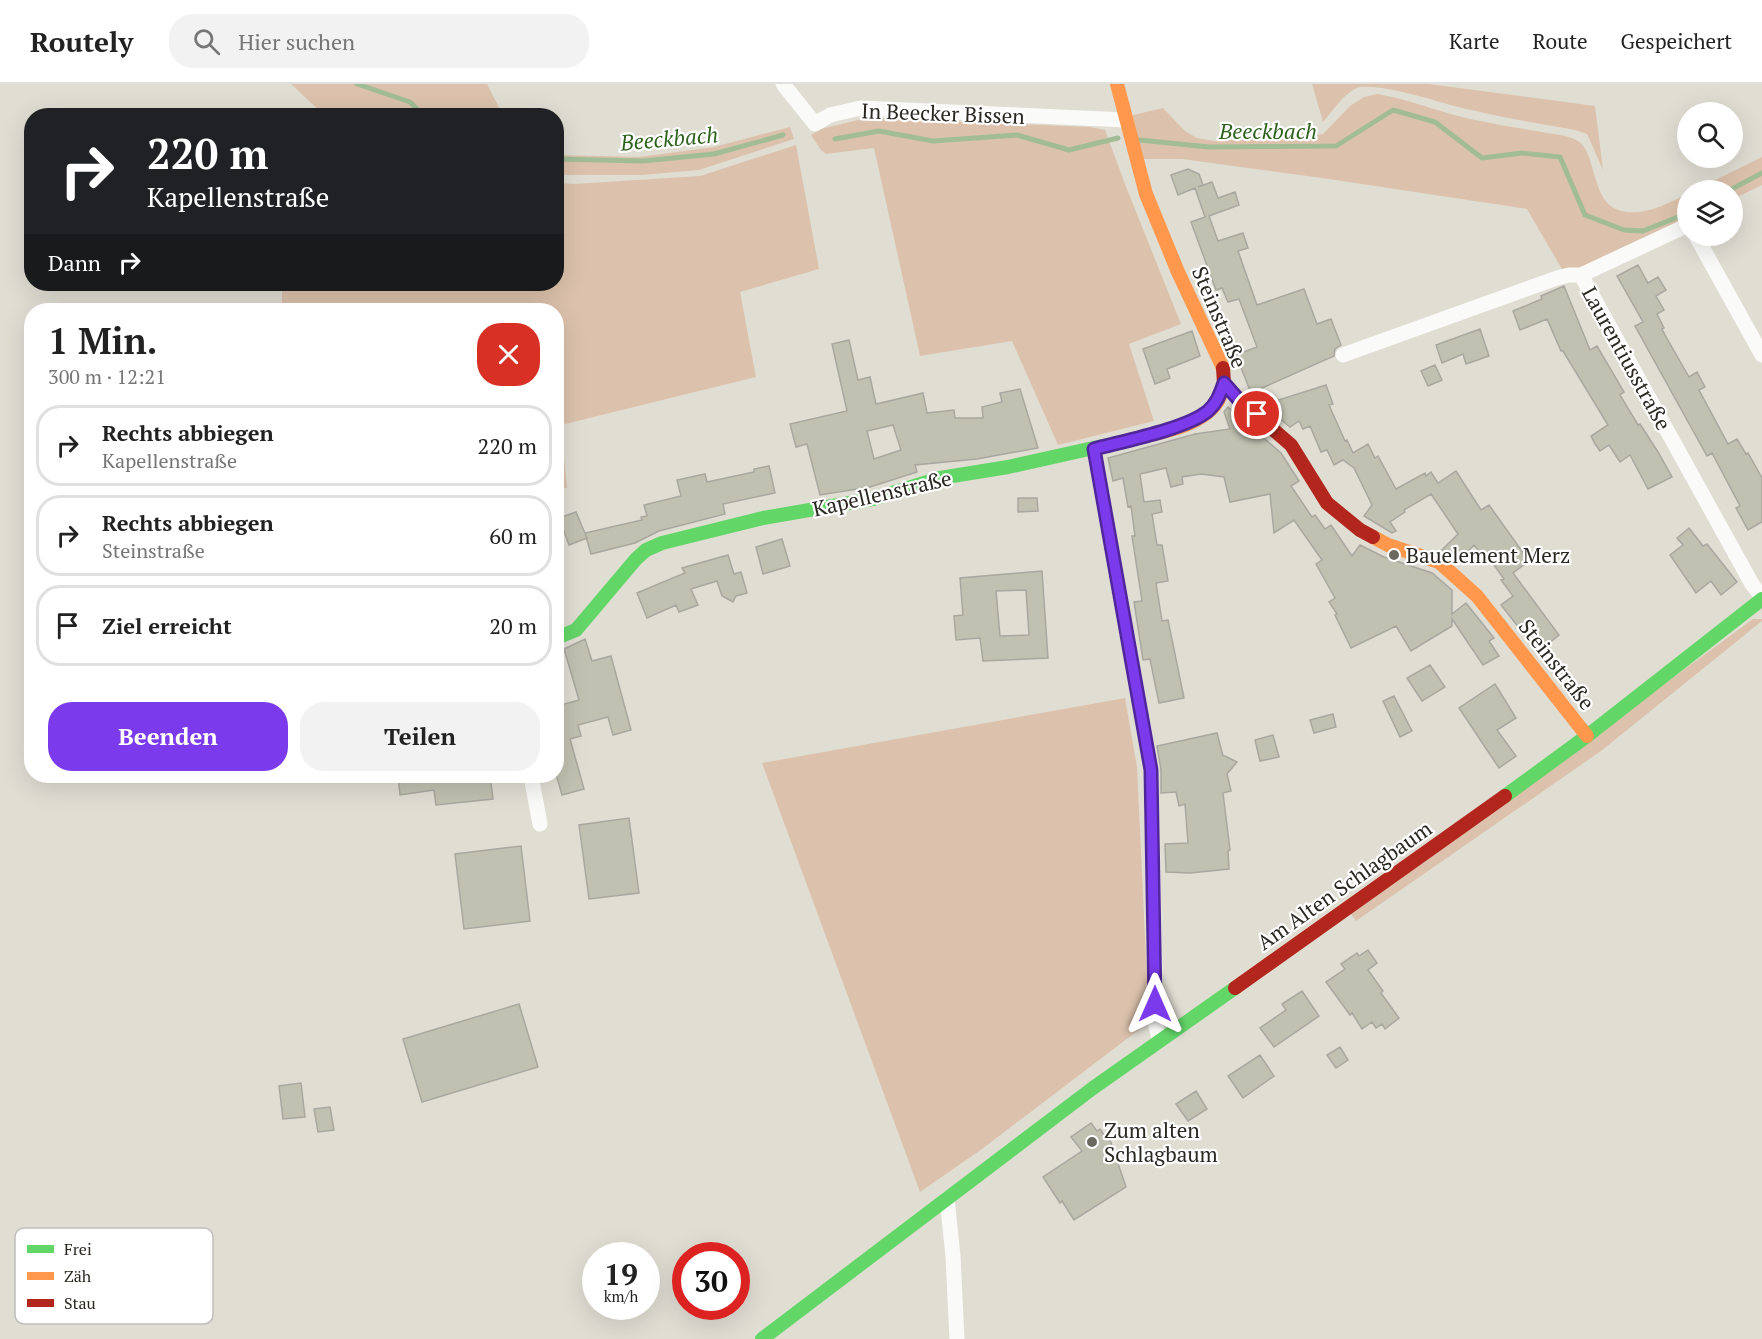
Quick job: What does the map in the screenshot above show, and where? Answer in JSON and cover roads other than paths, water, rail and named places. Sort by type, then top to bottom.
[{"type":"street","name":"In Beecker Bissen","points":[[783,84],[815,124],[830,115],[861,108],[1126,120]]},
{"type":"street","name":"Steinstraße","points":[[1118,84],[1146,194],[1178,272],[1224,369],[1224,383],[1238,399],[1291,445],[1327,503],[1360,530],[1388,545],[1439,562],[1477,596],[1587,736]]},
{"type":"street","points":[[1581,275],[1677,230]]},
{"type":"street","points":[[1701,246],[1762,355]]},
{"type":"street","name":"Laurentiusstraße","points":[[1343,355],[1557,278],[1581,275],[1752,584],[1762,598]]},
{"type":"street","name":"Kapellenstraße","points":[[564,635],[576,630],[636,559],[646,550],[662,543],[763,518],[873,499],[940,478],[1094,449],[1188,423],[1208,411],[1218,400],[1224,383]]},
{"type":"street","points":[[1094,449],[1151,770],[1155,1026],[1159,1040]]},
{"type":"street","name":"Am Alten Schlagbaum","points":[[762,1339],[1159,1040],[1441,843],[1587,736],[1762,598]]},
{"type":"street","points":[[532,783],[540,824]]},
{"type":"street","points":[[947,1199],[953,1256],[957,1339]]},
{"type":"waterway","name":"Beeckbach","points":[[357,84],[410,102],[416,108]]},
{"type":"waterway","name":"Beeckbach","points":[[1140,140],[1209,147],[1336,146],[1393,110],[1435,122],[1482,158],[1522,153],[1560,157],[1585,215],[1624,230],[1643,231],[1677,217]]},
{"type":"waterway","name":"Beeckbach","points":[[835,139],[879,131],[933,141],[1017,135],[1069,150],[1118,138]]},
{"type":"waterway","name":"Beeckbach","points":[[564,159],[643,161],[714,154],[783,135]]},
{"type":"waterway","name":"Beeckbach","points":[[1743,183],[1762,173]]},
{"type":"place","name":"Bauelement Merz","points":[[1394,555]]},
{"type":"place","name":"Zum alten Schlagbaum","points":[[1092,1142]]}]
